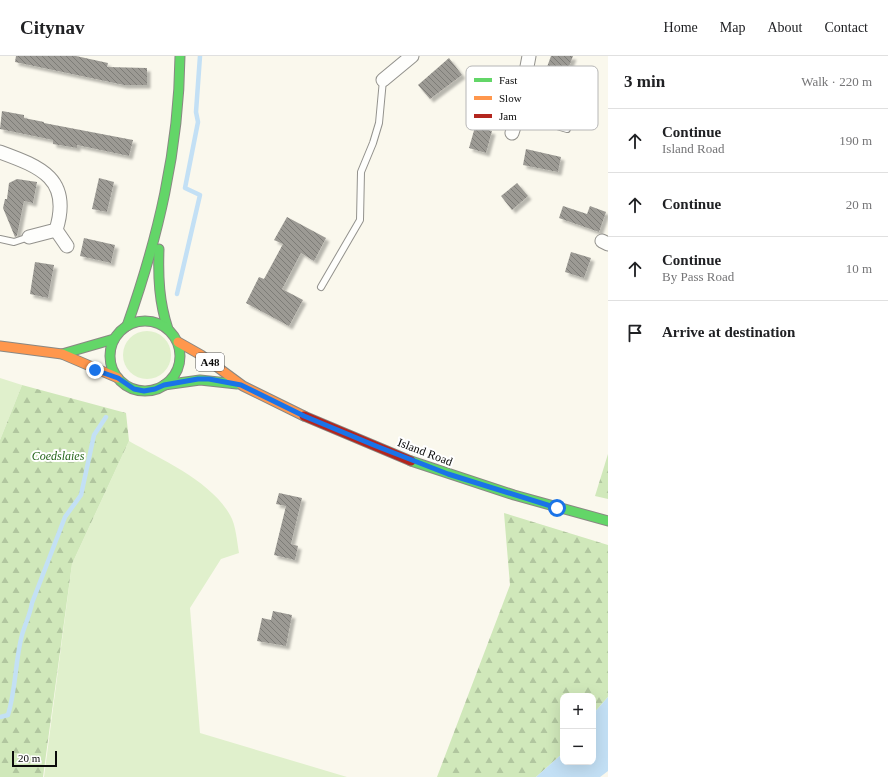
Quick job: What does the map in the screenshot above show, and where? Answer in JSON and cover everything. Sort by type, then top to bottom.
[{"type":"main road","points":[[127,326],[144,280],[160,218],[177,127],[180,56]]},
{"type":"main road","points":[[0,346],[62,354],[118,378],[134,389],[144,391],[155,389],[172,379],[180,361],[180,351],[178,342],[168,329],[160,308],[158,290],[160,218]]},
{"type":"main road","points":[[118,378],[112,368],[110,359],[111,348],[114,339],[127,326],[139,321],[152,321],[168,329]]},
{"type":"main road","points":[[62,354],[114,339]]},
{"type":"main road","name":"Island Road","points":[[178,342],[203,356],[241,385],[304,416],[448,474],[557,508],[608,521]]},
{"type":"main road","name":"Island Road","points":[[164,385],[189,380],[209,379],[241,385]]},
{"type":"street","points":[[383,80],[412,56]]},
{"type":"street","points":[[527,66],[529,56]]},
{"type":"street","points":[[0,152],[22,160],[48,175],[60,197],[61,216],[56,230]]},
{"type":"street","points":[[29,237],[56,230]]},
{"type":"street","points":[[56,230],[67,246]]},
{"type":"lane","points":[[321,287],[360,220],[361,172],[374,143],[379,123],[383,80]]},
{"type":"lane","points":[[0,240],[14,242],[29,237]]},
{"type":"green space","points":[[142,331],[152,331],[164,338],[171,350],[171,360],[164,372],[152,379],[142,379],[134,375],[127,368],[123,360],[123,350],[127,342],[134,335]]},
{"type":"green space","points":[[0,378],[22,385],[0,440]]},
{"type":"green space","name":"Coedslaies","points":[[22,385],[126,413],[129,441],[72,564],[43,777],[0,777],[0,440]]},
{"type":"green space","points":[[129,441],[185,472],[211,492],[222,503],[230,515],[235,529],[239,553],[221,559],[190,608],[200,733],[347,777],[44,777],[72,564]]},
{"type":"green space","points":[[608,454],[608,499],[595,496]]},
{"type":"green space","points":[[504,513],[608,545],[608,697],[596,711],[596,693],[560,693],[560,756],[536,777],[437,777],[510,585]]},
{"type":"water","points":[[608,697],[608,771],[600,777],[536,777],[560,756],[560,765],[596,765],[596,711]]},
{"type":"building","points":[[16,56],[76,56],[108,63],[107,67],[147,68],[147,85],[124,85],[15,62]]},
{"type":"building","points":[[551,56],[573,56],[569,66],[547,66]]},
{"type":"building","points":[[449,58],[462,75],[430,99],[418,85]]},
{"type":"building","points":[[2,111],[24,115],[24,118],[44,123],[133,140],[129,156],[77,145],[77,148],[53,144],[53,140],[0,129]]},
{"type":"building","points":[[474,130],[492,131],[486,153],[469,148]]},
{"type":"building","points":[[526,149],[561,157],[558,172],[523,165]]},
{"type":"building","points":[[99,178],[114,182],[107,212],[92,209]]},
{"type":"building","points":[[17,179],[37,182],[33,203],[24,201],[17,236],[15,237],[3,208],[5,199],[7,199],[9,183]]},
{"type":"building","points":[[517,183],[528,196],[512,210],[501,196]]},
{"type":"building","points":[[563,206],[587,214],[590,206],[606,212],[599,232],[559,218]]},
{"type":"building","points":[[287,217],[326,238],[314,261],[301,253],[282,289],[303,300],[289,326],[246,303],[259,277],[264,279],[283,244],[274,240]]},
{"type":"building","points":[[84,238],[115,245],[111,263],[80,256]]},
{"type":"building","points":[[571,252],[591,258],[584,278],[565,272]]},
{"type":"building","points":[[35,262],[54,265],[48,298],[30,294]]},
{"type":"building","points":[[279,493],[302,498],[291,544],[298,546],[295,560],[274,555],[286,506],[276,504]]},
{"type":"building","points":[[273,611],[292,615],[286,646],[257,641],[262,618],[271,620]]},
{"type":"waterway","points":[[177,294],[200,195],[185,188],[198,122],[196,112],[200,56]]},
{"type":"waterway","points":[[0,717],[8,715],[11,705],[22,635],[32,603],[65,517],[81,495],[94,435],[106,417]]},
{"type":"traffic: fast","points":[[127,326],[148,260],[165,193],[176,125],[180,56]]},
{"type":"traffic: fast","points":[[159,249],[160,289],[168,329]]},
{"type":"traffic: fast","points":[[145,321],[158,324],[170,331],[177,343],[180,356],[177,369],[170,381],[158,388],[145,391],[132,388],[120,381],[113,369],[110,356],[113,343],[120,331],[132,324],[145,321]]},
{"type":"traffic: fast","points":[[62,354],[114,339]]},
{"type":"traffic: fast","points":[[164,385],[200,380],[237,384]]},
{"type":"traffic: fast","points":[[411,461],[514,495],[608,521]]},
{"type":"traffic: slow","points":[[178,342],[201,355],[243,386],[304,416]]},
{"type":"traffic: slow","points":[[0,346],[62,354],[118,378]]},
{"type":"traffic: jam","points":[[304,416],[411,461]]},
{"type":"route","points":[[95,370],[118,378],[134,389],[144,391],[155,389],[164,385],[198,379],[209,379],[241,385],[304,416],[376,446],[448,474],[557,508]]}]
